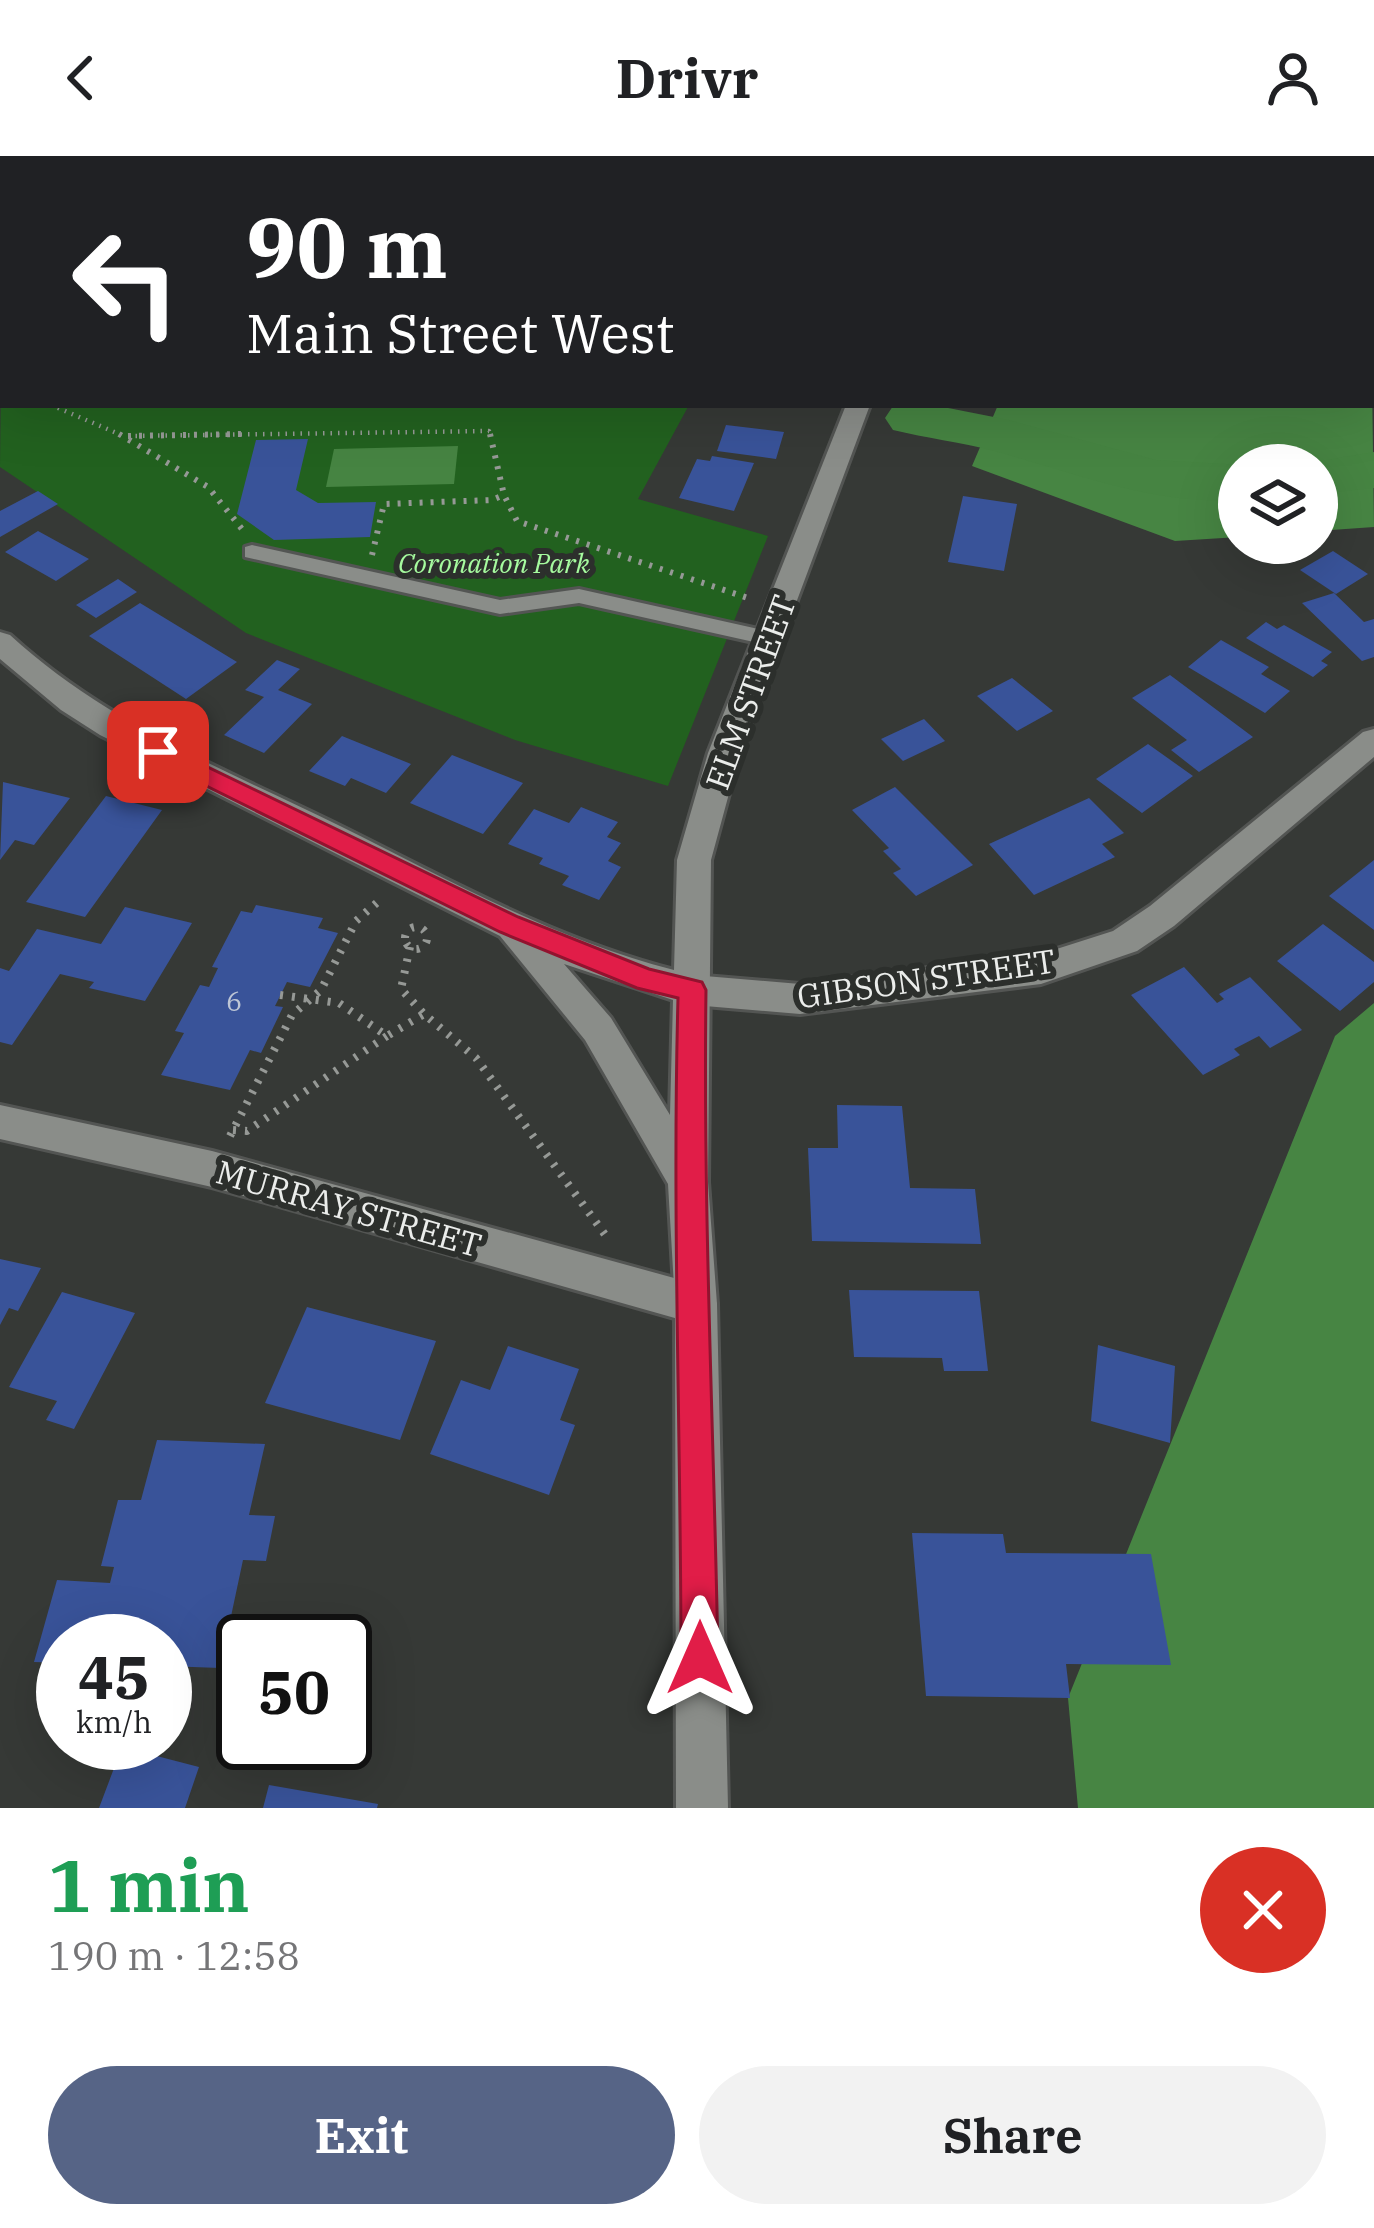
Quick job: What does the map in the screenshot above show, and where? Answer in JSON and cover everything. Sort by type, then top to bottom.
[{"type":"main road","name":"ELM STREET","points":[[701,1808],[696,1304],[688,1182],[694,860],[724,753],[857,408]]},
{"type":"main road","name":"GIBSON STREET","points":[[0,642],[46,688],[117,731],[509,924],[646,980],[692,990],[800,1000],[1041,969],[1125,941],[1162,916],[1374,740]]},
{"type":"main road","points":[[509,924],[598,1029],[688,1182]]},
{"type":"main road","name":"MURRAY STREET","points":[[0,1121],[212,1169],[696,1304]]},
{"type":"lane","points":[[252,552],[500,607],[579,596],[767,638]]},
{"type":"path","points":[[58,408],[128,436],[189,473],[239,522],[252,552]]},
{"type":"path","points":[[128,436],[489,431],[504,495],[517,521],[748,598]]},
{"type":"path","points":[[367,578],[388,503],[492,500],[504,495]]},
{"type":"path","points":[[212,1169],[292,1016],[321,990],[356,921],[387,893]]},
{"type":"path","points":[[410,947],[401,989],[476,1058],[617,1252]]},
{"type":"path","points":[[280,995],[339,1003],[386,1036]]},
{"type":"path","points":[[233,1130],[247,1131],[273,1106],[350,1064],[424,1015]]},
{"type":"green space","name":"Coronation Park","points":[[1,408],[687,408],[638,499],[768,536],[668,786],[515,740],[246,633],[0,467]]},
{"type":"shaded area","points":[[997,408],[1372,408],[1374,527],[1338,530],[1338,444],[1218,444],[1218,538],[1175,541],[972,466]]},
{"type":"shaded area","points":[[458,446],[454,484],[326,487],[334,449]]},
{"type":"shaded area","points":[[1374,1003],[1374,1808],[1078,1808],[1068,1698],[1335,1036]]},
{"type":"building","points":[[726,425],[784,432],[776,459],[717,451]]},
{"type":"building","points":[[308,439],[296,490],[318,503],[376,502],[370,537],[274,540],[237,514],[256,440]]},
{"type":"building","points":[[712,456],[754,463],[734,511],[679,498],[697,459],[710,461]]},
{"type":"building","points":[[38,491],[58,504],[0,537],[0,511]]},
{"type":"building","points":[[963,496],[1017,504],[1004,571],[948,562]]},
{"type":"building","points":[[38,531],[89,559],[56,581],[5,552]]},
{"type":"building","points":[[1338,554],[1368,574],[1336,594],[1300,570],[1310,564],[1338,564]]},
{"type":"building","points":[[118,579],[137,592],[96,618],[76,605]]},
{"type":"building","points":[[1334,593],[1364,622],[1374,619],[1374,657],[1362,661],[1302,603]]},
{"type":"building","points":[[140,603],[237,662],[186,699],[89,636]]},
{"type":"building","points":[[1266,622],[1277,629],[1284,625],[1332,652],[1321,661],[1328,665],[1313,677],[1246,638]]},
{"type":"building","points":[[1221,640],[1269,667],[1261,674],[1290,691],[1265,713],[1188,667]]},
{"type":"building","points":[[277,660],[300,669],[278,690],[312,704],[264,753],[224,735],[264,697],[245,690]]},
{"type":"building","points":[[1170,675],[1253,737],[1199,772],[1171,750],[1187,740],[1132,698]]},
{"type":"building","points":[[1012,678],[1053,711],[1017,731],[977,696]]},
{"type":"building","points":[[924,719],[945,741],[903,761],[881,739]]},
{"type":"building","points":[[342,736],[411,764],[386,793],[351,778],[345,786],[309,771]]},
{"type":"building","points":[[1148,744],[1193,776],[1142,813],[1096,779]]},
{"type":"building","points":[[452,755],[523,783],[483,834],[410,803]]},
{"type":"building","points":[[3,782],[70,798],[34,845],[15,840],[0,860]]},
{"type":"building","points":[[895,787],[973,865],[916,896],[893,873],[901,869],[883,851],[889,848],[852,810]]},
{"type":"building","points":[[106,796],[162,810],[85,917],[26,902]]},
{"type":"building","points":[[1089,798],[1124,833],[1102,844],[1115,857],[1034,895],[989,844]]},
{"type":"building","points":[[581,807],[618,822],[607,837],[621,843],[608,861],[621,867],[599,900],[562,885],[569,876],[539,864],[543,858],[508,844],[534,809],[569,823]]},
{"type":"building","points":[[1374,860],[1374,930],[1329,896]]},
{"type":"building","points":[[256,905],[323,918],[318,928],[338,933],[310,987],[287,982],[275,1006],[283,1007],[261,1053],[250,1050],[230,1090],[161,1075],[184,1033],[175,1031],[200,985],[209,987],[218,968],[212,967],[241,911],[252,913]]},
{"type":"building","points":[[125,907],[192,923],[145,1001],[89,988],[94,982],[60,974],[12,1045],[0,1042],[0,968],[9,971],[37,929],[101,944]]},
{"type":"building","points":[[1323,924],[1374,962],[1374,982],[1340,1011],[1277,961]]},
{"type":"building","points":[[1184,967],[1217,1003],[1224,999],[1219,994],[1250,977],[1302,1030],[1270,1048],[1259,1036],[1234,1049],[1240,1055],[1203,1075],[1131,995]]},
{"type":"building","points":[[837,1105],[902,1106],[910,1188],[975,1189],[981,1244],[812,1241],[808,1148],[838,1148]]},
{"type":"building","points":[[0,1259],[41,1268],[18,1311],[9,1308],[0,1325]]},
{"type":"building","points":[[849,1290],[979,1291],[988,1371],[944,1371],[942,1358],[854,1357]]},
{"type":"building","points":[[62,1292],[135,1313],[74,1429],[46,1420],[57,1401],[9,1387]]},
{"type":"building","points":[[307,1307],[436,1341],[400,1440],[265,1403]]},
{"type":"building","points":[[1098,1345],[1175,1366],[1170,1443],[1091,1421]]},
{"type":"building","points":[[508,1346],[579,1369],[560,1420],[575,1425],[549,1495],[430,1454],[461,1380],[490,1390]]},
{"type":"building","points":[[157,1440],[265,1444],[249,1515],[275,1516],[266,1561],[243,1560],[232,1614],[216,1614],[216,1668],[192,1667],[192,1614],[47,1614],[57,1580],[110,1583],[114,1567],[101,1566],[118,1500],[141,1500]]},
{"type":"building","points":[[912,1533],[1003,1534],[1006,1553],[1151,1554],[1171,1665],[1066,1664],[1070,1698],[926,1696]]},
{"type":"building","points":[[199,1767],[185,1808],[99,1808],[113,1770]]},
{"type":"building","points":[[269,1785],[378,1804],[377,1808],[263,1808]]},
{"type":"waterway","points":[[913,418],[1009,437],[1156,478],[1218,483]]},
{"type":"waterway","points":[[1338,474],[1374,470]]},
{"type":"route","points":[[158,752],[509,924],[646,980],[692,990],[688,1182],[696,1304],[700,1658]]}]
